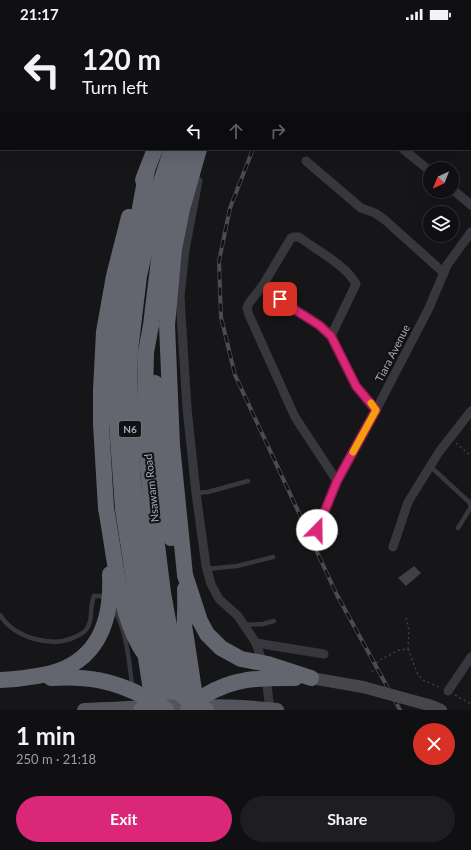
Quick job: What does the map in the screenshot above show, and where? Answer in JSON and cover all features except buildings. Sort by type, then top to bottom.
[{"type":"highway","points":[[8,680],[58,671],[68,666],[82,657],[95,644],[104,629],[110,605],[110,581],[101,424],[104,332],[114,276],[128,220],[154,150]]},
{"type":"highway","name":"Nsawam Road","points":[[168,710],[134,483],[129,398],[130,351],[139,276],[158,191],[172,150]]},
{"type":"highway","name":"Nsawam Road","points":[[184,710],[163,593],[149,482],[145,432],[145,398],[146,352],[151,325],[162,235],[171,194],[187,150]]},
{"type":"highway","points":[[137,706],[167,684],[176,665],[182,647],[186,602],[185,574],[172,445],[167,325],[174,249],[182,209],[199,150]]},
{"type":"highway","points":[[147,170],[121,311],[116,395],[123,509],[154,710]]},
{"type":"highway","points":[[151,325],[162,477],[197,710]]},
{"type":"highway","points":[[106,508],[121,594],[131,629],[149,660],[175,690],[198,707],[206,710]]},
{"type":"highway","points":[[185,574],[200,621],[208,634],[221,648],[241,658],[268,664],[311,678]]},
{"type":"highway","points":[[8,680],[66,677],[94,678],[135,691],[168,710]]},
{"type":"highway","points":[[188,710],[203,696],[242,680],[269,678],[311,678]]},
{"type":"main road","points":[[84,710],[205,706],[248,707],[277,710]]},
{"type":"street","points":[[203,150],[202,162],[193,202],[185,250],[180,297],[187,408],[196,493],[206,569],[211,584],[219,599],[238,616],[256,643],[265,670],[270,710]]},
{"type":"street","points":[[404,150],[423,165]]},
{"type":"street","points":[[306,161],[362,208],[375,213],[385,220],[444,273]]},
{"type":"street","points":[[459,195],[471,205]]},
{"type":"street","name":"Tiara Avenue","points":[[317,530],[337,481],[429,308],[444,273],[471,232]]},
{"type":"street","points":[[331,336],[356,284],[352,276],[339,265],[299,237],[291,238],[263,285],[249,303],[247,308],[295,417],[337,481]]},
{"type":"street","points":[[263,285],[289,306],[319,325],[331,336],[356,386],[376,410]]},
{"type":"street","points":[[393,547],[408,502],[440,452],[471,412]]},
{"type":"street","points":[[256,643],[324,654]]},
{"type":"street","points":[[448,691],[471,657]]},
{"type":"street","points":[[311,678],[363,687],[432,706],[441,710]]},
{"type":"lane","points":[[431,467],[469,502],[471,507],[458,528]]},
{"type":"lane","points":[[196,493],[208,492],[248,481]]},
{"type":"lane","points":[[206,569],[237,566],[273,557]]},
{"type":"lane","points":[[0,615],[3,620],[23,635],[47,642],[70,640],[85,631],[90,619],[91,602],[94,596],[101,596],[115,611],[120,624],[129,660],[133,696]]},
{"type":"lane","points":[[243,624],[263,624],[274,621]]},
{"type":"lane","points":[[134,710],[137,706]]},
{"type":"path","points":[[451,438],[471,456]]},
{"type":"path","points":[[406,618],[409,630],[408,649],[418,675],[423,680],[448,691],[471,704]]},
{"type":"path","points":[[372,672],[378,661],[400,650],[408,649]]},
{"type":"railway","points":[[253,150],[230,208],[219,261],[221,317],[235,375],[337,595],[400,710]]},
{"type":"slow traffic","points":[[353,452],[376,410],[371,403]]},
{"type":"route","points":[[280,299],[319,325],[331,336],[356,386],[376,410],[337,481],[317,530]]}]
